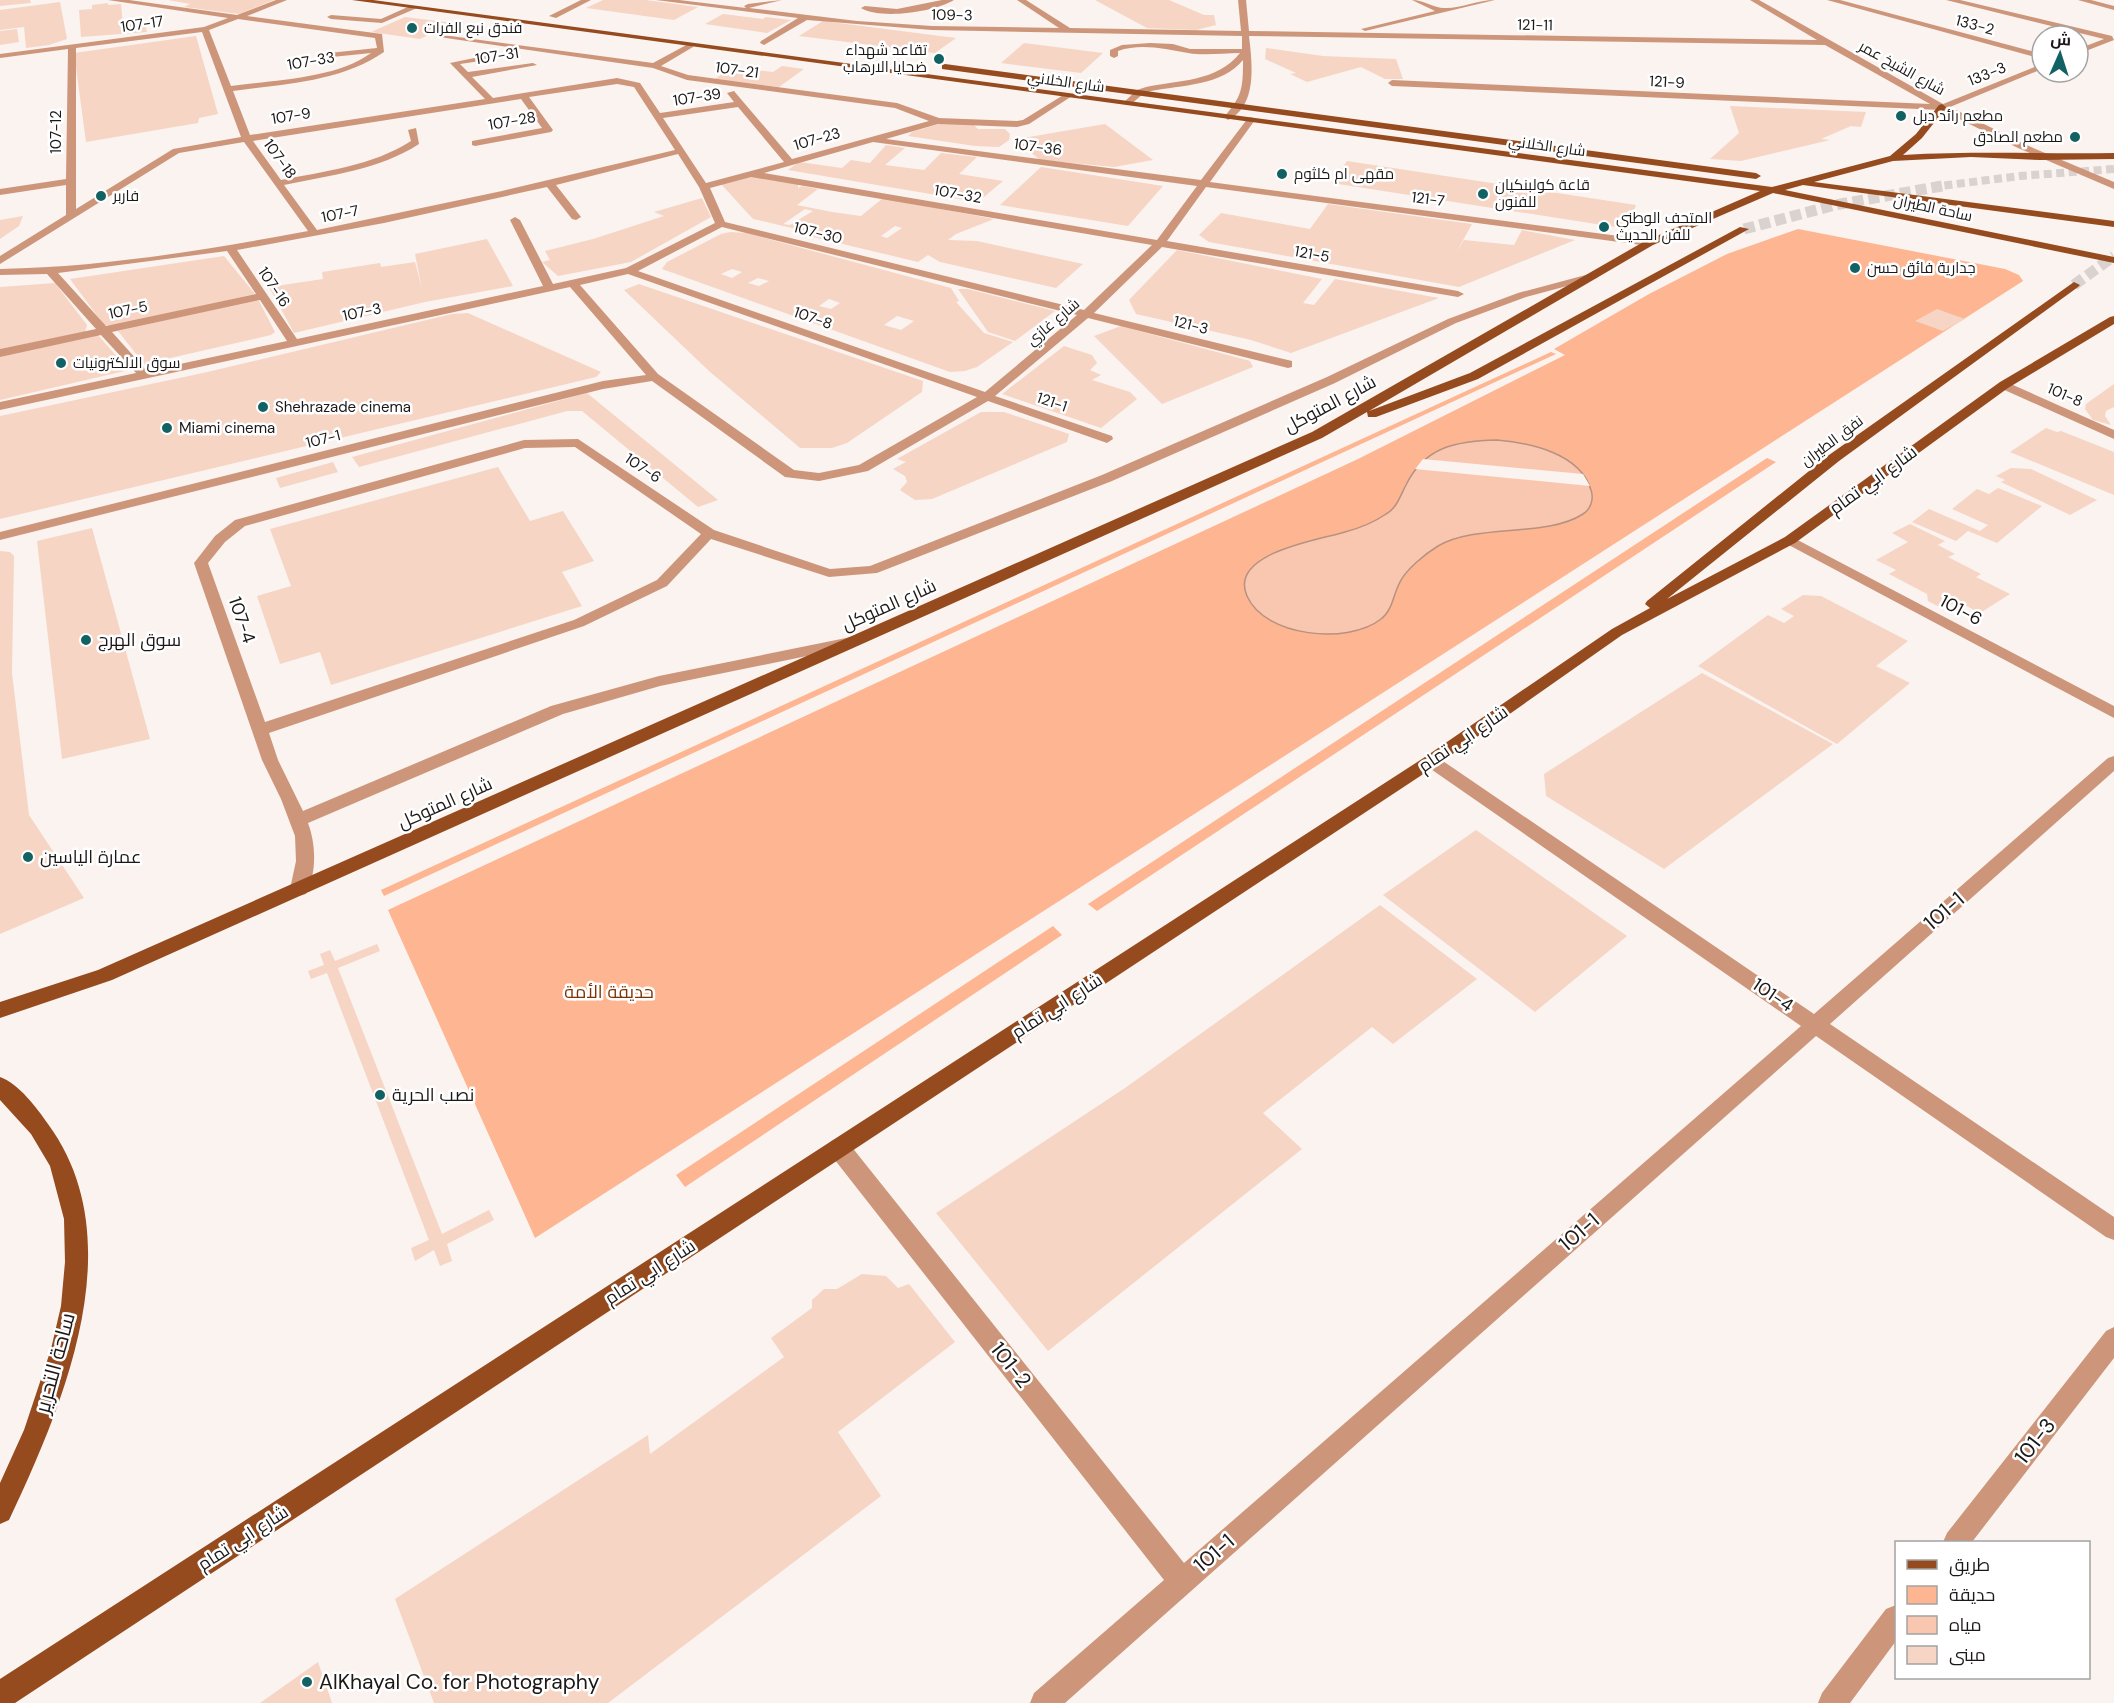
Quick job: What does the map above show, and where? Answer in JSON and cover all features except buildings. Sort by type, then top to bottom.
[{"type":"main road","name":"شارع الخلاني","points":[[356,0],[1251,120],[1773,184]]},
{"type":"main road","points":[[429,0],[519,12]]},
{"type":"main road","points":[[542,15],[577,19]]},
{"type":"main road","points":[[753,42],[776,45]]},
{"type":"main road","name":"شارع الخلاني","points":[[941,66],[1762,177]]},
{"type":"main road","points":[[1893,158],[1919,136],[1942,107]]},
{"type":"main road","name":"ساحة الطيران","points":[[1773,184],[1796,182],[1893,158],[1971,154],[2040,157]]},
{"type":"main road","points":[[2040,157],[2114,156]]},
{"type":"main road","name":"ساحة الطيران","points":[[1796,182],[2114,224]]},
{"type":"main road","name":"ساحة الطيران","points":[[1773,184],[2114,260]]},
{"type":"main road","name":"شارع المتوكل","points":[[0,1010],[105,975],[1317,435],[1649,243],[1773,184]]},
{"type":"main road","points":[[1317,435],[1474,376],[1744,229]]},
{"type":"main road","name":"نفق الطيران","points":[[1617,632],[1834,458],[2074,285]]},
{"type":"main road","name":"شارع ابي تمام","points":[[0,1696],[1431,761],[1617,632],[1790,540],[2004,386],[2114,319]]},
{"type":"main road","name":"ساحة التحرير","points":[[0,1086],[39,1126],[65,1177],[76,1226],[76,1268],[67,1335],[31,1448],[0,1511]]},
{"type":"street","points":[[112,0],[379,36],[381,50],[332,55]]},
{"type":"street","name":"107-17","points":[[0,56],[205,29],[283,0]]},
{"type":"street","points":[[553,16],[587,0]]},
{"type":"street","name":"109-3","points":[[660,0],[705,3],[735,9],[912,27],[1245,33]]},
{"type":"street","points":[[735,9],[778,0]]},
{"type":"street","points":[[865,8],[879,12],[895,12],[919,9],[950,0]]},
{"type":"street","points":[[1021,0],[1069,31]]},
{"type":"street","points":[[1228,117],[1240,105],[1245,92],[1246,51],[1242,0]]},
{"type":"street","points":[[1416,0],[1443,11]]},
{"type":"street","points":[[1337,35],[1491,0]]},
{"type":"street","name":"شارع الشيخ عمر","points":[[1754,0],[1826,44],[2040,157]]},
{"type":"street","name":"133-2","points":[[1831,0],[2030,54]]},
{"type":"street","points":[[1950,0],[2112,38]]},
{"type":"street","points":[[2082,0],[2114,8]]},
{"type":"street","points":[[322,16],[382,21],[413,8]]},
{"type":"street","points":[[764,43],[806,17]]},
{"type":"street","name":"107-18","points":[[205,29],[246,138],[315,234]]},
{"type":"street","name":"121-11","points":[[1245,33],[1826,44]]},
{"type":"street","name":"107-21","points":[[443,37],[654,66],[687,77],[897,106],[938,121],[1008,125],[1026,122],[1068,96]]},
{"type":"street","points":[[2090,47],[2112,38]]},
{"type":"street","points":[[654,66],[690,45]]},
{"type":"street","points":[[1114,56],[1114,50],[1118,47],[1150,45],[1173,46],[1189,51],[1246,51]]},
{"type":"street","name":"107-12","points":[[71,217],[72,47]]},
{"type":"street","name":"107-33","points":[[227,89],[326,73],[360,65],[373,58],[381,50]]},
{"type":"street","points":[[1126,103],[1140,92],[1220,74],[1239,63],[1246,51]]},
{"type":"street","points":[[484,58],[454,63],[490,99]]},
{"type":"street","name":"107-31","points":[[466,75],[533,65]]},
{"type":"street","name":"133-3","points":[[1942,107],[2030,71]]},
{"type":"street","name":"107-9","points":[[0,261],[176,151],[490,99],[617,81],[638,85],[657,116]]},
{"type":"street","name":"121-9","points":[[1392,83],[1942,107]]},
{"type":"street","points":[[731,93],[790,163]]},
{"type":"street","name":"107-28","points":[[475,143],[548,129],[522,94]]},
{"type":"street","name":"107-39","points":[[657,116],[740,104]]},
{"type":"street","points":[[657,116],[704,187],[721,224]]},
{"type":"street","name":"شارع غازي","points":[[654,377],[790,474],[819,477],[863,468],[986,397],[1086,314],[1160,243],[1251,120]]},
{"type":"street","name":"107-23","points":[[704,187],[938,121]]},
{"type":"street","points":[[278,183],[385,160],[416,142],[413,130]]},
{"type":"street","name":"107-36","points":[[869,139],[1203,185]]},
{"type":"street","name":"107-7","points":[[0,272],[51,272],[315,234],[550,184],[680,151]]},
{"type":"street","name":"ساحة الطيران","points":[[2040,157],[2114,186]]},
{"type":"street","name":"107-32","points":[[751,174],[1160,243]]},
{"type":"street","points":[[0,192],[71,182]]},
{"type":"street","points":[[550,184],[567,202],[576,217]]},
{"type":"street","name":"121-7","points":[[1203,185],[1649,243]]},
{"type":"street","points":[[515,220],[549,288]]},
{"type":"street","name":"107-3","points":[[0,406],[628,271],[721,224]]},
{"type":"street","name":"107-30","points":[[721,224],[1086,314]]},
{"type":"street","name":"121-5","points":[[1160,243],[1458,294]]},
{"type":"street","name":"107-16","points":[[230,248],[294,343]]},
{"type":"street","name":"107-8","points":[[628,271],[986,397]]},
{"type":"street","points":[[51,272],[144,375]]},
{"type":"street","name":"107-6","points":[[390,481],[524,444],[578,443],[709,533],[829,573],[872,570],[1107,478],[1331,380],[1452,321],[1522,295],[1593,276]]},
{"type":"street","points":[[573,283],[654,377]]},
{"type":"street","name":"107-5","points":[[0,353],[263,296]]},
{"type":"street","name":"121-3","points":[[1086,314],[1288,364]]},
{"type":"street","name":"107-1","points":[[0,536],[603,386],[654,377]]},
{"type":"street","name":"101-8","points":[[2004,386],[2114,435]]},
{"type":"street","name":"121-1","points":[[986,397],[1107,439]]},
{"type":"street","name":"107-4","points":[[299,889],[305,861],[304,836],[299,820],[270,760],[201,563],[220,539],[240,523],[390,481]]},
{"type":"street","points":[[260,730],[579,623],[662,583],[709,533]]},
{"type":"street","name":"101-6","points":[[1790,540],[2114,713]]},
{"type":"street","points":[[299,820],[557,710],[659,681],[855,641]]},
{"type":"street","name":"101-4","points":[[1431,761],[2114,1230]]},
{"type":"street","name":"101-1","points":[[1044,1703],[2114,762]]},
{"type":"street","name":"101-2","points":[[839,1148],[1182,1582]]},
{"type":"street","name":"101-3","points":[[1957,1541],[2114,1339]]},
{"type":"street","points":[[1832,1703],[1895,1620]]},
{"type":"green space","name":"حديقة الأمة","points":[[1798,229],[2005,269],[2019,275],[2023,281],[535,1238],[388,910],[1358,459],[1565,355],[1554,349],[1649,294],[1727,254]]},
{"type":"green space","points":[[1551,352],[1556,354],[384,896],[381,890]]},
{"type":"green space","points":[[1767,458],[1776,462],[1097,911],[1088,904]]},
{"type":"green space","points":[[1053,926],[1062,935],[685,1187],[676,1175]]},
{"type":"water","points":[[1497,440],[1538,447],[1565,459],[1585,477],[1592,493],[1590,507],[1583,514],[1550,526],[1472,535],[1438,546],[1406,573],[1385,616],[1367,627],[1349,632],[1308,633],[1289,628],[1271,621],[1257,610],[1247,596],[1245,581],[1251,569],[1263,559],[1298,544],[1361,527],[1381,517],[1396,505],[1414,472],[1423,462],[1444,448],[1469,442]]},
{"type":"pier","points":[[1423,459],[1583,474],[1590,486],[1415,469]]},
{"type":"tunnel","points":[[1932,187],[2020,176],[2114,169]]},
{"type":"tunnel","points":[[1744,229],[1835,205],[1942,186]]},
{"type":"tunnel","points":[[2074,285],[2114,256]]},
{"type":"place","name":"فندق نبع الفرات","points":[[412,28]]},
{"type":"place","name":"تقاعد شهداء ضحايا الارهاب","points":[[939,59]]},
{"type":"place","name":"مطعم رائد دبل","points":[[1901,116]]},
{"type":"place","name":"مطعم الصادق","points":[[2075,137]]},
{"type":"place","name":"مقهى ام كلثوم","points":[[1282,174]]},
{"type":"place","name":"قاعة كولبنكيان للفنون","points":[[1483,194]]},
{"type":"place","name":"فاربر","points":[[101,196]]},
{"type":"place","name":"المتحف الوطني للفن الحديث","points":[[1604,227]]},
{"type":"place","name":"جدارية فائق حسن","points":[[1855,268]]},
{"type":"place","name":"سوق الالكترونيات","points":[[61,363]]},
{"type":"place","name":"Shehrazade cinema","points":[[263,407]]},
{"type":"place","name":"Miami cinema","points":[[167,428]]},
{"type":"place","name":"سوق الهرج","points":[[86,640]]},
{"type":"place","name":"عمارة الياسين","points":[[28,857]]},
{"type":"place","name":"نصب الحرية","points":[[380,1095]]},
{"type":"place","name":"AlKhayal Co. for Photography","points":[[307,1682]]}]
